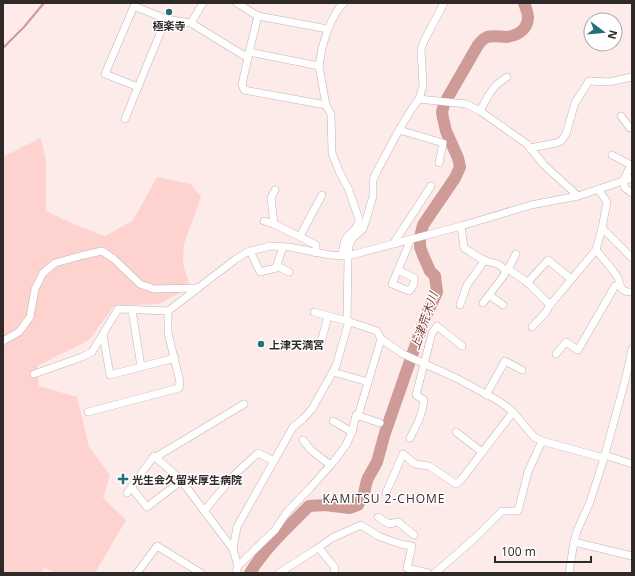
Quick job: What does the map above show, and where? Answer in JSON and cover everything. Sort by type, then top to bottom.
[{"type":"street","points":[[191,23],[203,3]]},
{"type":"street","points":[[237,3],[258,16],[328,29]]},
{"type":"street","points":[[237,569],[233,549],[237,527],[293,427],[303,419],[312,408],[333,372],[348,321],[344,242],[356,229],[359,224],[359,219],[348,188],[332,153],[331,114],[326,105],[319,66],[322,48],[328,29],[339,8],[344,3]]},
{"type":"street","points":[[345,256],[352,240],[362,228],[366,220],[372,196],[373,180],[399,130],[422,93],[421,49],[444,3]]},
{"type":"street","points":[[138,87],[105,74],[134,6],[166,19],[191,23],[248,55],[319,66]]},
{"type":"street","points":[[258,16],[242,84],[244,90],[326,105]]},
{"type":"street","points":[[125,119],[166,19]]},
{"type":"street","points":[[480,111],[496,85],[507,77]]},
{"type":"street","points":[[530,148],[561,141],[566,134],[575,103],[589,81],[609,82],[632,77]]},
{"type":"street","points":[[419,99],[466,104],[480,111],[527,144],[544,165],[578,196]]},
{"type":"street","points":[[621,116],[630,128],[632,128]]},
{"type":"street","points":[[399,130],[443,144],[439,163]]},
{"type":"street","points":[[612,155],[631,165],[623,180],[625,188],[632,193]]},
{"type":"street","points":[[34,374],[92,352],[118,309],[168,311],[236,259],[250,252],[270,246],[345,256],[410,240],[532,205],[578,196],[632,178]]},
{"type":"street","points":[[395,244],[395,241],[431,186]]},
{"type":"street","points":[[532,327],[596,250],[607,202],[598,189]]},
{"type":"street","points":[[274,224],[271,198],[275,190]]},
{"type":"street","points":[[300,236],[322,194]]},
{"type":"street","points":[[264,220],[316,245],[316,253]]},
{"type":"street","points":[[461,226],[464,248],[485,260],[495,262],[500,265],[527,283],[550,305]]},
{"type":"street","points":[[602,228],[632,258]]},
{"type":"street","points":[[398,270],[410,240]]},
{"type":"street","points":[[250,252],[260,272],[276,268],[283,247]]},
{"type":"street","points":[[596,250],[618,278],[623,290],[632,292]]},
{"type":"street","points":[[3,341],[19,332],[30,317],[35,289],[43,273],[56,263],[84,254],[102,252],[114,259],[140,284],[154,289],[198,288]]},
{"type":"street","points":[[483,303],[505,274],[516,254]]},
{"type":"street","points":[[460,306],[467,285],[485,260]]},
{"type":"street","points":[[527,283],[548,260],[571,279]]},
{"type":"street","points":[[277,266],[289,272]]},
{"type":"street","points":[[556,354],[566,342],[578,350],[615,286],[620,285]]},
{"type":"street","points":[[489,295],[503,306]]},
{"type":"street","points":[[132,310],[141,367]]},
{"type":"street","points":[[88,412],[179,388],[180,382],[168,333],[168,311]]},
{"type":"street","points":[[314,312],[348,321],[377,331],[381,339],[403,354],[486,394],[507,407],[534,437],[542,441],[632,464]]},
{"type":"street","points":[[320,346],[328,316]]},
{"type":"street","points":[[410,438],[422,415],[424,406],[424,400],[416,395],[432,332],[437,326],[462,346]]},
{"type":"street","points":[[103,334],[110,375],[175,358]]},
{"type":"street","points":[[237,569],[275,530],[287,512],[335,460],[346,445],[352,432],[356,415],[358,416],[381,339]]},
{"type":"street","points":[[569,573],[577,531],[590,502],[604,457],[626,377],[632,349]]},
{"type":"street","points":[[486,394],[505,362],[522,370]]},
{"type":"street","points":[[333,372],[368,382]]},
{"type":"street","points":[[127,493],[154,456],[156,457],[244,404]]},
{"type":"street","points":[[386,493],[403,454],[415,464],[429,466],[456,484],[461,480],[513,412]]},
{"type":"street","points":[[358,416],[380,424]]},
{"type":"street","points":[[333,421],[352,432]]},
{"type":"street","points":[[456,432],[482,452]]},
{"type":"street","points":[[303,440],[311,450],[330,465]]},
{"type":"street","points":[[435,573],[476,537],[502,510],[518,511],[528,472],[542,441]]},
{"type":"street","points":[[204,511],[234,476],[258,453],[272,460]]},
{"type":"street","points":[[156,457],[181,481],[233,549]]},
{"type":"street","points":[[131,487],[147,507],[181,481]]},
{"type":"street","points":[[378,517],[389,524],[398,522],[414,535]]},
{"type":"street","points":[[279,573],[332,538],[361,524],[378,536],[400,544],[412,546],[407,568],[428,573]]},
{"type":"street","points":[[574,542],[632,556]]},
{"type":"street","points":[[137,573],[157,546],[201,573]]},
{"type":"street","points":[[319,548],[335,568],[334,573]]},
{"type":"shaded area","points":[[41,138],[46,161],[46,211],[71,223],[105,236],[132,221],[157,177],[191,184],[201,197],[184,244],[183,264],[190,287],[159,304],[114,306],[89,340],[37,366],[39,386],[77,397],[89,447],[110,475],[103,498],[126,520],[95,573],[55,573],[45,568],[39,573],[3,573],[3,157]]},
{"type":"waterway","points":[[3,48],[24,27],[44,3]]},
{"type":"waterway","name":"上津荒木川","points":[[250,573],[270,546],[309,506],[325,505],[350,508],[358,505],[364,494],[368,478],[377,462],[385,433],[425,318],[437,292],[435,276],[430,271],[420,247],[420,237],[423,225],[455,178],[460,167],[458,158],[446,131],[442,112],[444,104],[482,40],[489,36],[506,37],[518,34],[524,29],[528,18],[524,3]]},
{"type":"place","name":"極楽寺","points":[[169,12]]},
{"type":"place","name":"上津天満宮","points":[[261,344]]},
{"type":"place","name":"光生会久留米厚生病院","points":[[123,479]]},
{"type":"district","name":"KAMITSU 2-CHOME","points":[[384,498]]}]
